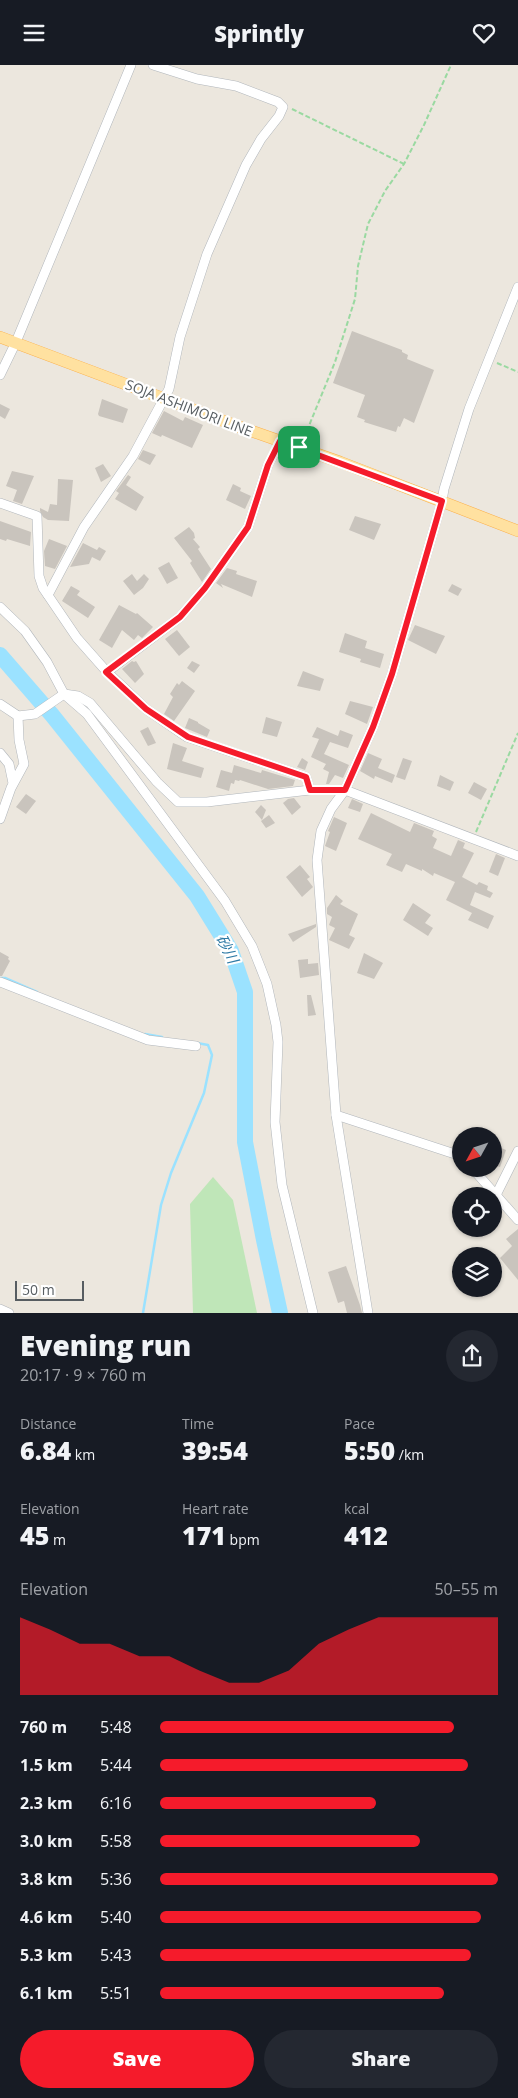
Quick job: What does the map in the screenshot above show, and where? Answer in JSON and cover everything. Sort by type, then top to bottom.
[{"type":"main road","name":"SOJA ASHIMORI LINE","points":[[0,337],[164,399],[299,447],[518,531]]},
{"type":"street","points":[[0,375],[16,342],[131,65]]},
{"type":"street","points":[[48,595],[84,527],[133,456],[169,389],[180,337],[208,254],[246,165],[262,139],[280,116],[283,107],[278,102],[236,86],[197,79],[153,65]]},
{"type":"street","points":[[368,1313],[336,1115],[317,861],[321,831],[331,809],[345,790],[373,727],[392,674],[468,409],[518,287]]},
{"type":"street","points":[[106,672],[180,617],[205,588],[248,527],[268,465],[280,441]]},
{"type":"street","points":[[0,503],[37,517],[39,576],[48,595],[77,638],[106,672],[146,709],[188,737],[306,777],[310,790]]},
{"type":"street","points":[[0,607],[25,631],[47,662],[61,696],[87,714],[225,901],[252,946],[267,984],[277,1034],[275,1122],[282,1185],[312,1313]]},
{"type":"street","points":[[0,704],[18,716],[35,714],[61,696],[78,696],[90,703],[157,782],[178,802],[207,802],[310,790],[345,790],[518,856]]},
{"type":"street","points":[[0,819],[13,783],[24,764],[18,740],[18,716]]},
{"type":"street","points":[[0,753],[9,764],[13,783]]},
{"type":"street","points":[[0,982],[148,1041],[196,1046]]},
{"type":"street","points":[[336,1115],[452,1153]]},
{"type":"street","points":[[500,1187],[518,1151]]},
{"type":"street","points":[[480,1177],[489,1187]]},
{"type":"street","points":[[502,1202],[518,1220]]},
{"type":"street","points":[[0,1309],[9,1313]]},
{"type":"path","points":[[299,447],[334,362],[355,299],[358,266],[368,224],[385,191],[404,164],[451,65]]},
{"type":"path","points":[[283,107],[325,124],[404,164]]},
{"type":"path","points":[[487,359],[518,372]]},
{"type":"path","points":[[473,838],[518,733]]},
{"type":"green space","points":[[213,1177],[233,1200],[257,1313],[193,1313],[190,1204]]},
{"type":"building","points":[[352,331],[402,350],[402,352],[408,355],[407,359],[434,370],[414,423],[404,418],[396,432],[364,422],[365,420],[357,417],[365,395],[333,383]]},
{"type":"building","points":[[102,399],[128,409],[123,423],[99,416]]},
{"type":"building","points":[[0,404],[10,409],[5,419],[0,416]]},
{"type":"building","points":[[164,411],[183,421],[185,417],[203,425],[192,448],[162,435],[161,437],[152,433]]},
{"type":"building","points":[[143,450],[156,455],[150,465],[138,459]]},
{"type":"building","points":[[103,464],[111,476],[101,482],[95,468]]},
{"type":"building","points":[[12,471],[34,476],[22,504],[13,501],[17,490],[6,486]]},
{"type":"building","points":[[128,475],[131,477],[126,485],[144,497],[136,511],[115,499],[119,493],[116,491]]},
{"type":"building","points":[[58,479],[73,480],[69,521],[48,520],[43,517],[40,511],[40,508],[48,512],[50,504],[57,505]]},
{"type":"building","points":[[233,484],[241,488],[240,491],[251,496],[245,509],[226,500]]},
{"type":"building","points":[[355,516],[381,524],[374,540],[349,530]]},
{"type":"building","points":[[0,521],[31,532],[30,546],[7,539],[6,541],[0,539]]},
{"type":"building","points":[[189,527],[194,533],[195,538],[193,539],[200,547],[198,549],[211,569],[202,582],[190,563],[192,561],[174,538]]},
{"type":"building","points":[[49,539],[67,546],[55,569],[45,566],[44,551]]},
{"type":"building","points":[[83,543],[97,550],[99,547],[106,551],[100,561],[92,557],[89,564],[70,567]]},
{"type":"building","points":[[169,562],[178,578],[167,584],[158,568]]},
{"type":"building","points":[[227,568],[237,571],[236,574],[257,581],[252,597],[221,584],[223,588],[216,583]]},
{"type":"building","points":[[132,574],[137,581],[144,574],[149,579],[143,588],[134,595],[123,581]]},
{"type":"building","points":[[452,584],[462,589],[458,596],[448,591]]},
{"type":"building","points":[[71,586],[80,591],[77,595],[95,607],[88,618],[62,601]]},
{"type":"building","points":[[119,605],[137,613],[153,627],[142,638],[138,635],[134,640],[122,630],[112,648],[99,640]]},
{"type":"building","points":[[415,625],[445,636],[436,654],[408,640]]},
{"type":"building","points":[[177,630],[190,647],[179,656],[165,639]]},
{"type":"building","points":[[345,633],[367,641],[365,648],[384,654],[380,668],[360,662],[361,659],[339,652]]},
{"type":"building","points":[[132,661],[136,661],[144,674],[135,683],[122,669]]},
{"type":"building","points":[[192,661],[200,665],[194,673],[187,668]]},
{"type":"building","points":[[303,671],[324,679],[320,691],[297,686]]},
{"type":"building","points":[[182,681],[195,691],[174,721],[164,714],[173,697],[170,694],[177,683],[179,685]]},
{"type":"building","points":[[350,701],[373,707],[367,724],[345,714]]},
{"type":"building","points":[[266,717],[282,722],[277,737],[262,733]]},
{"type":"building","points":[[189,718],[210,730],[207,737],[185,728]]},
{"type":"building","points":[[148,727],[156,743],[148,746],[140,731]]},
{"type":"building","points":[[317,727],[338,736],[340,730],[353,735],[348,748],[330,742],[324,754],[349,765],[343,778],[335,775],[329,784],[326,784],[329,772],[323,769],[326,764],[311,757],[319,739],[312,737]]},
{"type":"building","points":[[173,743],[187,748],[182,761],[204,768],[201,778],[167,769]]},
{"type":"building","points":[[368,753],[382,759],[378,768],[395,775],[392,783],[375,776],[374,779],[360,771]]},
{"type":"building","points":[[302,758],[308,762],[305,770],[297,767]]},
{"type":"building","points":[[403,758],[412,761],[405,780],[396,777]]},
{"type":"building","points":[[234,765],[261,773],[262,770],[295,780],[293,786],[268,789],[240,780],[235,780],[234,784],[231,783],[229,791],[216,787],[221,770],[232,773]]},
{"type":"building","points":[[440,775],[454,782],[450,791],[437,786]]},
{"type":"building","points":[[474,782],[487,789],[481,800],[468,793]]},
{"type":"building","points":[[26,794],[36,801],[26,814],[16,807]]},
{"type":"building","points":[[294,798],[301,807],[292,815],[283,803],[288,799]]},
{"type":"building","points":[[352,799],[363,804],[360,812],[348,808]]},
{"type":"building","points":[[261,805],[266,810],[262,820],[255,812]]},
{"type":"building","points":[[371,813],[410,832],[414,823],[434,831],[432,836],[437,839],[433,848],[451,856],[458,840],[465,843],[463,848],[474,853],[462,877],[477,885],[479,882],[488,886],[487,890],[493,893],[490,898],[475,892],[470,905],[494,916],[488,929],[468,920],[472,913],[446,900],[455,882],[434,873],[433,876],[422,869],[422,871],[406,864],[402,872],[386,865],[392,854],[358,839]]},
{"type":"building","points":[[269,815],[275,823],[266,828],[261,821]]},
{"type":"building","points":[[334,817],[347,823],[336,851],[325,846],[330,832],[328,831]]},
{"type":"building","points":[[496,854],[505,858],[498,876],[489,872]]},
{"type":"building","points":[[300,865],[310,877],[307,879],[313,887],[302,897],[286,877]]},
{"type":"building","points":[[336,895],[343,901],[340,904],[358,914],[349,935],[355,938],[349,949],[329,940],[335,928],[329,925],[332,917],[327,914],[327,908]]},
{"type":"building","points":[[413,903],[431,915],[425,923],[433,928],[428,936],[403,920]]},
{"type":"building","points":[[316,924],[316,927],[293,942],[288,934]]},
{"type":"building","points":[[0,952],[9,957],[10,961],[2,976],[0,976]]},
{"type":"building","points":[[364,953],[383,963],[374,979],[357,973]]},
{"type":"building","points":[[308,959],[308,964],[318,963],[319,975],[300,978],[298,960]]},
{"type":"building","points":[[307,995],[311,995],[316,1015],[308,1016]]},
{"type":"building","points":[[502,1148],[506,1150],[502,1161]]},
{"type":"building","points":[[518,1229],[518,1280],[502,1260],[502,1256],[512,1246],[506,1239]]},
{"type":"building","points":[[346,1266],[362,1313],[347,1313],[344,1301],[338,1303],[328,1272]]},
{"type":"waterway","name":"砂川","points":[[0,655],[52,715],[197,896],[231,951],[245,992],[245,1142],[280,1313]]},
{"type":"waterway","points":[[0,978],[5,978],[37,992]]},
{"type":"waterway","points":[[145,1034],[162,1037]]},
{"type":"waterway","points":[[143,1313],[161,1205],[171,1173],[204,1093],[212,1055],[208,1045],[197,1043]]},
{"type":"route","points":[[280,441],[299,447],[442,501],[392,674],[373,727],[345,790],[310,790],[306,777],[224,751],[188,737],[146,709],[106,672],[180,617],[205,588],[248,527],[268,465],[280,441]]}]
